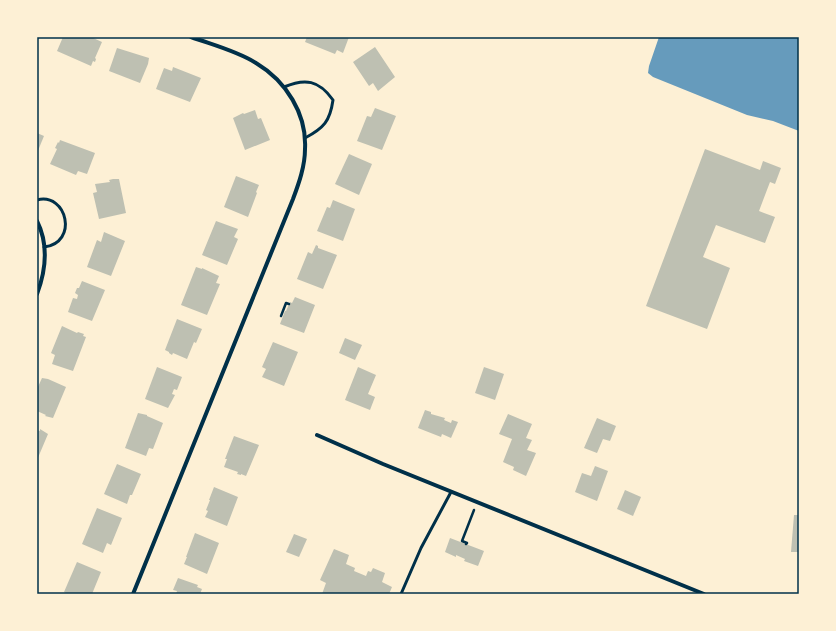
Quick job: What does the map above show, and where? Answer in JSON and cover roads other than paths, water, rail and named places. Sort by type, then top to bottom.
[{"type":"street","points":[[133,594],[293,199],[304,164],[305,138],[299,113],[284,87],[267,70],[255,62],[191,37]]},
{"type":"street","points":[[37,221],[43,236],[46,260],[44,273],[37,294]]},
{"type":"street","points":[[317,435],[451,492],[704,594]]},
{"type":"lane","points":[[284,87],[295,82],[311,82],[320,86],[333,100],[331,112],[326,122],[316,132],[305,138]]},
{"type":"lane","points":[[37,200],[41,199],[50,201],[59,206],[65,216],[66,229],[60,240],[52,246],[44,247]]},
{"type":"lane","points":[[401,594],[421,548],[451,492]]},
{"type":"water","points":[[659,37],[799,37],[799,131],[773,121],[747,115],[653,77],[648,73],[649,66]]}]
